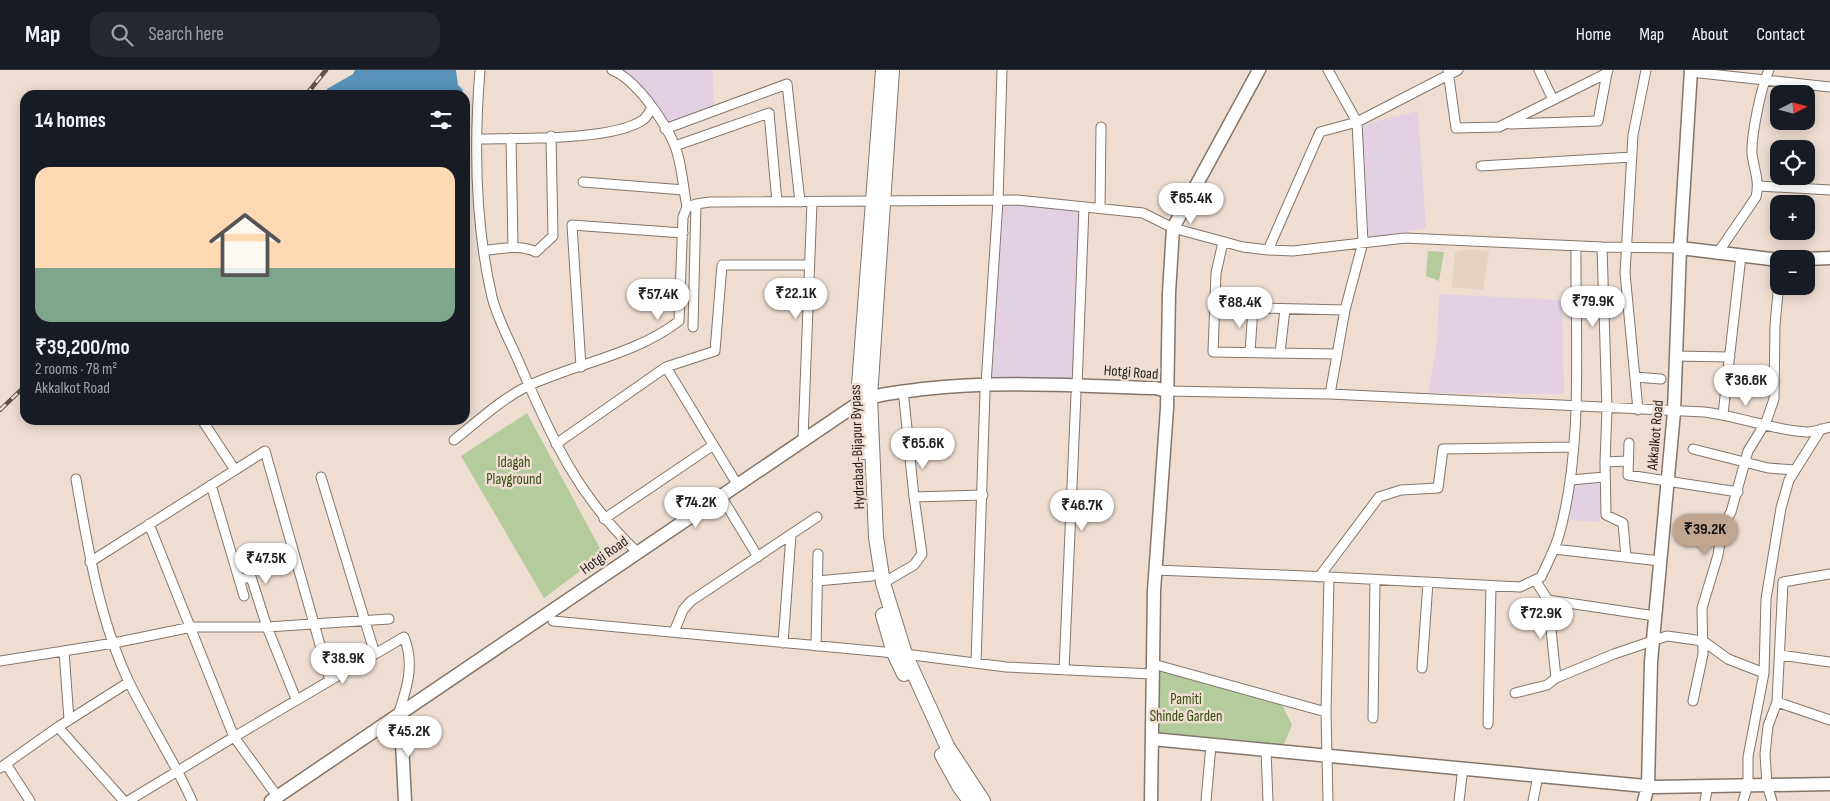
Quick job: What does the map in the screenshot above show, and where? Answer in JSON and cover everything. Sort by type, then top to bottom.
[{"type":"main road","points":[[878,201],[883,70]]},
{"type":"main road","name":"Hydrabad-Bijapur Bypass","points":[[892,70],[878,201],[865,404],[876,537],[877,579],[899,654],[947,746],[983,801]]},
{"type":"main road","points":[[1151,801],[1156,570],[1167,391],[1169,293],[1173,228],[1259,70]]},
{"type":"main road","name":"Akkalkot Road","points":[[1644,801],[1648,786],[1653,640],[1674,412],[1680,248],[1691,71]]},
{"type":"main road","points":[[1680,248],[1770,259]]},
{"type":"main road","points":[[1815,259],[1830,258]]},
{"type":"main road","name":"Hotgi Road","points":[[396,721],[637,552],[803,439],[865,404],[958,385],[986,388],[1076,390],[1154,396],[1167,391]]},
{"type":"main road","name":"Hotgi Road","points":[[277,799],[553,621],[865,404],[986,388]]},
{"type":"main road","points":[[899,654],[934,739],[959,786],[970,801]]},
{"type":"main road","points":[[396,721],[397,801]]},
{"type":"main road","points":[[396,721],[405,801]]},
{"type":"main road","points":[[1152,739],[1648,786],[1830,784]]},
{"type":"street","points":[[480,70],[478,139],[480,212],[484,250],[493,300],[556,444],[590,502],[637,552]]},
{"type":"street","points":[[976,663],[986,388],[998,200],[1002,70]]},
{"type":"street","points":[[1328,70],[1357,122],[1363,242],[1344,310],[1330,394]]},
{"type":"street","points":[[1539,70],[1553,100]]},
{"type":"street","points":[[1638,410],[1625,273],[1634,135],[1646,70]]},
{"type":"street","points":[[1717,254],[1756,197],[1759,186],[1752,153],[1764,80],[1769,70]]},
{"type":"street","points":[[454,440],[510,396],[529,386],[648,340],[679,321],[683,217],[686,207],[675,146],[652,107],[624,75],[615,71]]},
{"type":"street","points":[[1268,250],[1320,132],[1357,122],[1451,71],[1456,128],[1499,127],[1607,72]]},
{"type":"street","points":[[1691,71],[1830,87]]},
{"type":"street","points":[[1505,124],[1598,121],[1607,72]]},
{"type":"street","points":[[665,129],[786,84],[800,202]]},
{"type":"street","points":[[478,139],[603,132],[624,128],[644,119],[652,107]]},
{"type":"street","points":[[675,146],[769,113],[777,202]]},
{"type":"street","points":[[1100,208],[1101,127]]},
{"type":"street","points":[[484,250],[513,247],[528,248],[536,252],[553,236],[551,136]]},
{"type":"street","points":[[512,138],[513,247]]},
{"type":"street","points":[[1481,166],[1632,157]]},
{"type":"street","points":[[583,182],[684,190]]},
{"type":"street","points":[[1759,186],[1830,190]]},
{"type":"street","points":[[686,207],[696,204],[777,202],[998,200],[1143,212],[1173,228],[1243,247],[1268,250],[1293,251],[1405,238],[1602,248],[1680,248]]},
{"type":"street","points":[[803,439],[812,202]]},
{"type":"street","points":[[693,327],[696,204]]},
{"type":"street","points":[[1064,670],[1084,207]]},
{"type":"street","points":[[581,367],[572,225],[683,233]]},
{"type":"street","points":[[1223,242],[1216,273],[1213,352],[1337,354]]},
{"type":"street","points":[[1156,570],[1520,587],[1541,577],[1559,537],[1570,480],[1575,406],[1576,246]]},
{"type":"street","points":[[1602,248],[1607,409],[1606,515],[1623,523],[1626,557]]},
{"type":"street","points":[[1724,414],[1742,256]]},
{"type":"street","points":[[556,444],[666,368],[715,352],[722,265],[810,265]]},
{"type":"street","points":[[1693,701],[1704,654],[1702,608],[1718,555],[1722,528],[1731,512],[1738,492],[1748,451],[1764,425],[1774,399],[1775,325],[1778,295]]},
{"type":"street","points":[[1215,307],[1344,310]]},
{"type":"street","points":[[1250,352],[1253,308]]},
{"type":"street","points":[[1280,353],[1285,309]]},
{"type":"street","points":[[1676,356],[1730,357]]},
{"type":"street","points":[[666,368],[737,484]]},
{"type":"street","points":[[1635,377],[1661,379]]},
{"type":"street","points":[[1167,391],[1330,394],[1724,414],[1764,425],[1809,432],[1825,428]]},
{"type":"street","points":[[817,581],[877,579],[914,565],[920,559],[922,543],[914,497],[904,399]]},
{"type":"street","points":[[205,425],[236,470]]},
{"type":"street","points":[[1825,428],[1830,432]]},
{"type":"street","points":[[1743,801],[1748,785],[1748,757],[1764,673],[1766,599],[1781,508],[1789,480],[1825,428]]},
{"type":"street","points":[[1629,443],[1628,475],[1738,492]]},
{"type":"street","points":[[604,519],[712,446]]},
{"type":"street","points":[[1318,577],[1379,496],[1401,490],[1438,488],[1443,449],[1573,447]]},
{"type":"street","points":[[1693,449],[1768,468],[1795,470]]},
{"type":"street","points":[[90,562],[265,451],[330,680]]},
{"type":"street","points":[[1605,462],[1628,461]]},
{"type":"street","points":[[321,477],[375,654]]},
{"type":"street","points":[[1570,480],[1605,477]]},
{"type":"street","points":[[76,479],[90,562],[114,643],[129,682],[178,770],[192,801]]},
{"type":"street","points":[[211,486],[244,596]]},
{"type":"street","points":[[914,497],[983,495]]},
{"type":"street","points":[[724,501],[758,557]]},
{"type":"street","points":[[674,632],[683,610],[691,602],[817,517]]},
{"type":"street","points":[[148,524],[192,627],[234,737],[277,799]]},
{"type":"street","points":[[783,643],[791,535]]},
{"type":"street","points":[[1554,549],[1660,561]]},
{"type":"street","points":[[816,646],[818,554]]},
{"type":"street","points":[[1772,801],[1768,785],[1765,754],[1768,726],[1776,702],[1783,582],[1830,574]]},
{"type":"street","points":[[240,579],[251,577],[267,627],[296,699]]},
{"type":"street","points":[[1328,801],[1326,712],[1329,577]]},
{"type":"street","points":[[1373,718],[1375,580]]},
{"type":"street","points":[[1535,580],[1548,600],[1556,678]]},
{"type":"street","points":[[1422,668],[1428,582]]},
{"type":"street","points":[[1488,724],[1491,586]]},
{"type":"street","points":[[1548,600],[1655,616]]},
{"type":"street","points":[[0,661],[64,652],[192,627],[267,627],[389,619]]},
{"type":"street","points":[[553,621],[976,663],[1064,670],[1153,669],[1326,712]]},
{"type":"street","points":[[1515,693],[1547,686],[1556,678],[1653,640],[1676,635],[1703,641],[1728,659],[1764,673]]},
{"type":"street","points":[[128,801],[296,699],[404,637],[409,650],[410,669],[396,721]]},
{"type":"street","points":[[64,652],[70,720]]},
{"type":"street","points":[[1780,655],[1830,662]]},
{"type":"street","points":[[30,801],[3,766],[58,727],[129,682]]},
{"type":"street","points":[[1776,702],[1830,720]]},
{"type":"street","points":[[58,727],[124,801]]},
{"type":"street","points":[[1206,801],[1211,745]]},
{"type":"street","points":[[1266,750],[1268,801]]},
{"type":"street","points":[[1459,801],[1463,768]]},
{"type":"street","points":[[1533,801],[1538,776]]},
{"type":"street","points":[[1705,801],[1708,786]]},
{"type":"shaded area","points":[[626,70],[713,70],[714,110],[665,129],[624,75]]},
{"type":"shaded area","points":[[1418,111],[1426,228],[1369,238],[1362,125]]},
{"type":"shaded area","points":[[998,201],[1084,207],[1077,386],[986,384]]},
{"type":"shaded area","points":[[1467,249],[1489,251],[1483,290],[1452,287],[1455,252]]},
{"type":"shaded area","points":[[1439,294],[1562,300],[1564,394],[1428,393],[1437,343]]},
{"type":"shaded area","points":[[1574,481],[1602,484],[1600,522],[1570,520]]},
{"type":"green space","points":[[1428,251],[1444,252],[1439,281],[1426,276]]},
{"type":"green space","name":"Idagah Playground","points":[[527,413],[603,554],[544,598],[461,456]]},
{"type":"green space","name":"Pamiti Shinde Garden","points":[[1153,664],[1280,700],[1292,725],[1281,751],[1152,739]]},
{"type":"water","points":[[355,70],[456,70],[458,85],[463,90],[327,90],[353,74]]},
{"type":"railway","points":[[310,90],[326,70]]},
{"type":"railway","points":[[0,410],[20,391]]}]
